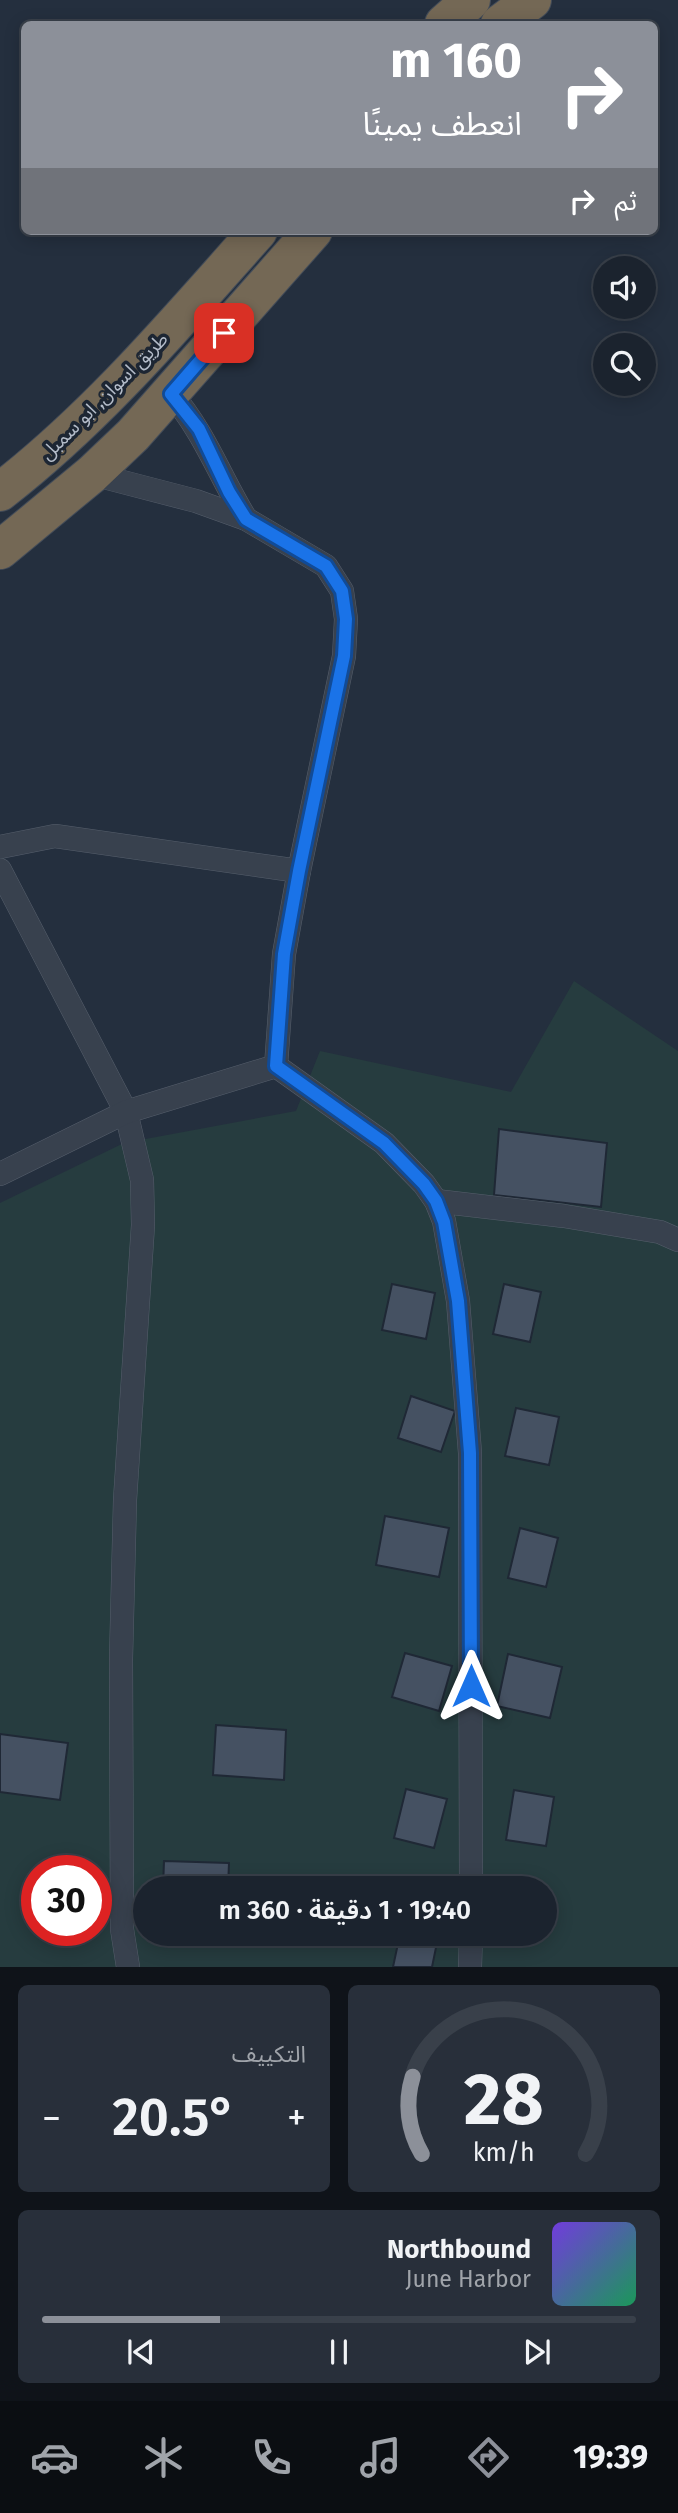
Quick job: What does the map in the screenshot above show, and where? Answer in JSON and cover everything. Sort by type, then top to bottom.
[{"type":"highway","points":[[447,21],[471,0]]},
{"type":"highway","points":[[504,21],[532,0]]},
{"type":"highway","name":"طريق اسوان, ابو سمبل","points":[[0,492],[58,444],[138,365],[254,235]]},
{"type":"highway","points":[[0,550],[92,474],[171,394],[310,235]]},
{"type":"highway","points":[[138,365],[171,394]]},
{"type":"highway","points":[[58,444],[92,474]]},
{"type":"street","points":[[171,394],[199,429],[229,492],[246,519]]},
{"type":"street","points":[[92,474],[196,501],[246,519],[326,566],[342,591],[346,619],[344,656],[284,954],[276,1066]]},
{"type":"street","points":[[0,848],[55,836],[299,871]]},
{"type":"street","points":[[0,870],[126,1112],[142,1180],[143,1225],[125,1500],[121,1659],[122,1929],[128,1967]]},
{"type":"street","points":[[0,1174],[126,1112],[276,1066]]},
{"type":"street","points":[[276,1066],[384,1143],[424,1184],[436,1201],[444,1222],[458,1301],[470,1453],[471,1876]]},
{"type":"street","points":[[436,1201],[564,1216],[660,1232],[678,1240]]},
{"type":"street","points":[[470,1967],[471,1946]]},
{"type":"green space","points":[[574,981],[678,1051],[678,1967],[0,1967],[0,1203],[124,1143],[296,1111],[320,1051],[511,1092]]},
{"type":"building","points":[[499,1129],[607,1143],[601,1207],[494,1195]]},
{"type":"building","points":[[392,1284],[435,1293],[426,1339],[382,1330]]},
{"type":"building","points":[[504,1284],[541,1292],[530,1342],[493,1334]]},
{"type":"building","points":[[411,1396],[455,1411],[441,1452],[398,1438]]},
{"type":"building","points":[[516,1408],[559,1417],[549,1465],[505,1456]]},
{"type":"building","points":[[385,1516],[449,1528],[439,1577],[376,1565]]},
{"type":"building","points":[[520,1528],[558,1538],[546,1587],[508,1578]]},
{"type":"building","points":[[405,1653],[452,1666],[439,1711],[392,1697]]},
{"type":"building","points":[[508,1654],[562,1667],[550,1718],[497,1706]]},
{"type":"building","points":[[216,1725],[286,1730],[284,1780],[213,1775]]},
{"type":"building","points":[[0,1734],[68,1743],[60,1800],[0,1792]]},
{"type":"building","points":[[406,1789],[447,1799],[434,1848],[394,1838]]},
{"type":"building","points":[[514,1790],[554,1797],[546,1846],[506,1840]]},
{"type":"building","points":[[164,1861],[229,1863],[228,1876],[163,1876]]},
{"type":"building","points":[[397,1946],[436,1946],[432,1967],[393,1967]]},
{"type":"route","points":[[224,333],[171,394],[199,429],[229,492],[246,519],[326,566],[342,591],[346,619],[344,656],[284,954],[276,1066],[384,1143],[424,1184],[436,1201],[444,1222],[458,1301],[470,1453],[471,1686]]}]
